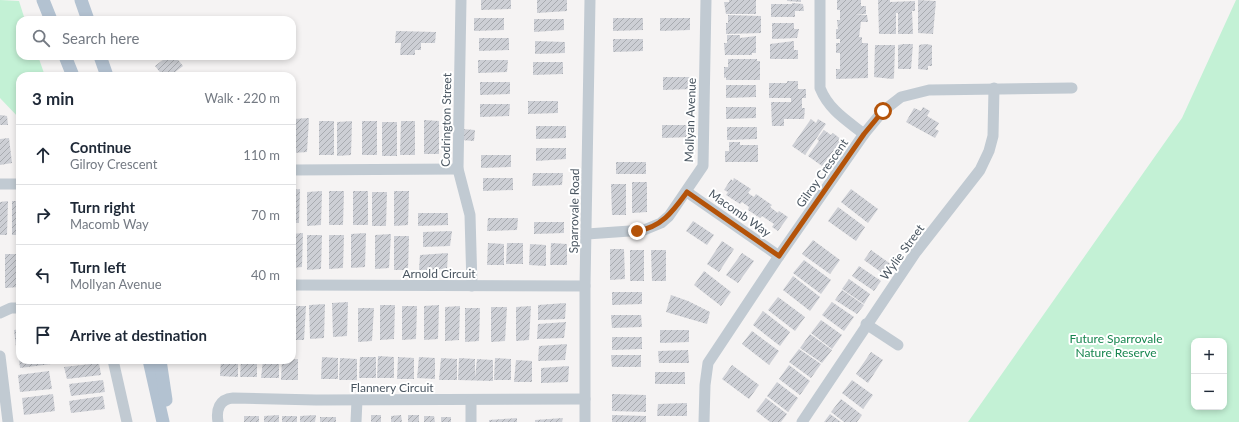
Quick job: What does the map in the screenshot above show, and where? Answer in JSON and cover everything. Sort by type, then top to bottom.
[{"type":"main road","points":[[43,0],[49,16]]},
{"type":"main road","points":[[81,0],[87,16]]},
{"type":"main road","points":[[67,60],[71,72]]},
{"type":"main road","points":[[101,60],[105,72]]},
{"type":"main road","points":[[150,364],[163,422]]},
{"type":"main road","points":[[161,364],[170,422]]},
{"type":"street","name":"Codrington Street","points":[[461,0],[458,170],[470,215],[472,286]]},
{"type":"street","name":"Sparrovale Road","points":[[585,422],[585,286],[590,0]]},
{"type":"street","name":"Mollyan Avenue","points":[[587,234],[637,231],[653,227],[669,216],[687,192],[703,166],[706,0]]},
{"type":"street","points":[[820,0],[820,88],[833,110],[864,134]]},
{"type":"street","name":"Wylie Street","points":[[802,422],[866,324],[916,252],[980,170],[989,151],[993,136],[994,88]]},
{"type":"street","name":"Gilroy Crescent","points":[[704,422],[705,385],[708,363],[779,256],[864,134],[883,111],[901,97],[929,90],[1072,88]]},
{"type":"street","points":[[296,170],[458,170]]},
{"type":"street","points":[[0,184],[16,184]]},
{"type":"street","name":"Macomb Way","points":[[687,192],[779,256]]},
{"type":"street","name":"Arnold Circuit","points":[[296,285],[585,286]]},
{"type":"street","points":[[0,313],[11,308],[16,308]]},
{"type":"street","points":[[866,324],[898,345]]},
{"type":"street","points":[[0,356],[8,422]]},
{"type":"street","points":[[114,364],[127,422]]},
{"type":"street","name":"Flannery Circuit","points":[[218,422],[217,412],[219,405],[222,401],[230,398],[471,401],[585,399]]},
{"type":"street","points":[[356,422],[357,400]]},
{"type":"street","points":[[471,401],[471,422]]},
{"type":"green space","points":[[0,0],[19,1],[24,16],[16,16],[16,60],[39,60],[44,72],[16,72],[16,115],[0,98]]},
{"type":"green space","name":"Future Sparrovale Nature Reserve","points":[[1236,0],[1239,0],[1239,422],[968,422],[1182,118]]},
{"type":"building","points":[[481,0],[511,0],[511,9],[481,10]]},
{"type":"building","points":[[537,0],[567,0],[567,11],[537,13]]},
{"type":"building","points":[[729,0],[756,0],[756,14],[726,14],[724,2],[729,2]]},
{"type":"building","points":[[801,0],[801,2],[787,1]]},
{"type":"building","points":[[837,0],[861,0],[861,6],[866,6],[866,14],[855,15],[867,15],[868,22],[861,22],[859,37],[862,37],[862,43],[868,43],[868,78],[836,79],[836,69],[840,69],[840,53],[836,53],[836,43],[840,43],[840,39],[836,39],[836,29],[838,29],[837,20],[840,20],[840,10],[837,10]]},
{"type":"building","points":[[878,0],[890,0],[890,2],[915,1],[915,11],[912,11],[913,34],[898,34],[898,13],[896,13],[896,34],[879,34]]},
{"type":"building","points":[[918,0],[936,1],[933,34],[918,33]]},
{"type":"building","points":[[771,4],[803,4],[804,11],[795,11],[795,17],[771,17]]},
{"type":"building","points":[[728,15],[761,16],[761,33],[726,34]]},
{"type":"building","points":[[474,18],[504,18],[504,30],[474,31]]},
{"type":"building","points":[[613,18],[643,18],[643,30],[613,31]]},
{"type":"building","points":[[660,18],[690,18],[690,30],[660,31]]},
{"type":"building","points":[[534,19],[564,19],[564,30],[534,32]]},
{"type":"building","points":[[772,23],[794,23],[794,29],[799,29],[797,38],[772,39]]},
{"type":"building","points":[[396,31],[436,32],[435,43],[421,43],[421,50],[415,50],[415,55],[400,55],[401,43],[395,43]]},
{"type":"building","points":[[727,35],[740,35],[740,38],[756,36],[756,53],[752,53],[752,55],[725,55],[724,43],[727,43]]},
{"type":"building","points":[[479,38],[509,38],[509,50],[479,51]]},
{"type":"building","points":[[613,39],[643,39],[643,51],[613,52]]},
{"type":"building","points":[[535,41],[565,42],[565,53],[535,54]]},
{"type":"building","points":[[794,41],[794,50],[798,50],[798,59],[770,59],[770,44]]},
{"type":"building","points":[[913,44],[911,69],[898,69],[898,45]]},
{"type":"building","points":[[875,45],[895,45],[894,78],[874,77]]},
{"type":"building","points":[[919,45],[932,45],[932,66],[928,66],[928,70],[918,69]]},
{"type":"building","points":[[728,59],[757,59],[757,61],[760,61],[760,80],[726,80],[726,77],[724,78],[724,67],[728,67]]},
{"type":"building","points":[[163,60],[178,60],[183,66],[175,72],[160,72],[155,66]]},
{"type":"building","points":[[478,60],[508,60],[507,72],[478,73]]},
{"type":"building","points":[[533,62],[563,62],[563,74],[533,75]]},
{"type":"building","points":[[663,77],[693,77],[693,89],[663,90]]},
{"type":"building","points":[[787,81],[798,81],[798,89],[806,89],[806,98],[802,98],[802,108],[805,108],[804,119],[784,119],[784,126],[772,126],[771,102],[791,102],[791,98],[769,98],[769,83],[787,83]]},
{"type":"building","points":[[480,82],[510,82],[510,94],[480,95]]},
{"type":"building","points":[[726,85],[756,85],[756,97],[726,98]]},
{"type":"building","points":[[528,101],[558,101],[558,113],[528,114]]},
{"type":"building","points":[[480,104],[510,104],[509,116],[480,117]]},
{"type":"building","points":[[726,107],[756,107],[756,118],[726,119]]},
{"type":"building","points":[[923,107],[930,111],[927,116],[939,123],[935,129],[939,131],[935,138],[906,122],[914,108],[921,111]]},
{"type":"building","points":[[0,115],[7,116],[8,125],[0,125]]},
{"type":"building","points":[[309,118],[307,152],[296,153],[296,119]]},
{"type":"building","points":[[811,119],[816,123],[818,119],[826,124],[805,155],[792,146]]},
{"type":"building","points":[[424,120],[439,121],[439,154],[424,154]]},
{"type":"building","points":[[319,121],[334,121],[334,155],[319,155]]},
{"type":"building","points":[[352,121],[351,155],[337,156],[337,122]]},
{"type":"building","points":[[362,121],[377,121],[377,155],[362,155]]},
{"type":"building","points":[[401,121],[415,121],[415,155],[400,155]]},
{"type":"building","points":[[382,122],[397,122],[397,156],[382,156]]},
{"type":"building","points":[[662,125],[692,125],[691,137],[662,138]]},
{"type":"building","points":[[536,126],[566,126],[566,138],[536,139]]},
{"type":"building","points":[[727,127],[757,127],[757,139],[727,140]]},
{"type":"building","points":[[462,129],[475,130],[474,141],[461,140]]},
{"type":"building","points":[[824,130],[831,135],[833,133],[842,140],[822,166],[808,156],[819,141],[817,139]]},
{"type":"building","points":[[9,138],[12,163],[0,165],[0,139]]},
{"type":"building","points":[[729,142],[740,142],[740,145],[758,145],[758,162],[725,162],[725,151],[729,151]]},
{"type":"building","points":[[536,148],[566,148],[566,159],[536,161]]},
{"type":"building","points":[[481,155],[511,155],[511,167],[481,168]]},
{"type":"building","points":[[616,162],[646,162],[646,174],[616,174]]},
{"type":"building","points":[[533,173],[563,173],[562,185],[532,186]]},
{"type":"building","points":[[483,178],[513,178],[513,190],[483,191]]},
{"type":"building","points":[[734,178],[751,189],[748,193],[754,197],[756,194],[772,205],[770,207],[778,213],[779,211],[788,217],[778,231],[772,227],[774,224],[762,216],[760,218],[748,210],[749,207],[742,202],[740,204],[726,195],[728,192],[724,190],[731,179],[733,181]]},
{"type":"building","points":[[632,182],[647,182],[647,212],[632,213]]},
{"type":"building","points":[[611,184],[626,184],[626,215],[612,215]]},
{"type":"building","points":[[300,189],[299,223],[296,223],[296,190]]},
{"type":"building","points":[[851,189],[878,209],[868,223],[841,202]]},
{"type":"building","points":[[322,191],[321,225],[307,226],[307,192]]},
{"type":"building","points":[[329,191],[344,191],[343,225],[329,225]]},
{"type":"building","points":[[353,191],[368,191],[368,225],[353,225]]},
{"type":"building","points":[[394,191],[409,191],[408,225],[394,226]]},
{"type":"building","points":[[372,192],[387,192],[386,226],[372,226]]},
{"type":"building","points":[[8,201],[7,235],[0,235],[0,202]]},
{"type":"building","points":[[12,201],[16,201],[16,235],[12,235]]},
{"type":"building","points":[[838,207],[865,227],[856,241],[828,221]]},
{"type":"building","points":[[418,213],[448,213],[448,225],[418,226]]},
{"type":"building","points":[[488,218],[518,218],[517,230],[487,231]]},
{"type":"building","points":[[693,221],[714,235],[707,245],[686,231]]},
{"type":"building","points":[[534,222],[564,222],[564,233],[534,234]]},
{"type":"building","points":[[452,231],[450,246],[423,247],[423,232]]},
{"type":"building","points":[[303,233],[302,267],[296,268],[296,234]]},
{"type":"building","points":[[366,233],[365,267],[351,268],[351,234]]},
{"type":"building","points":[[391,234],[389,268],[375,269],[375,235]]},
{"type":"building","points":[[307,235],[322,235],[321,269],[307,270]]},
{"type":"building","points":[[329,235],[344,235],[343,268],[329,269]]},
{"type":"building","points":[[394,236],[409,236],[408,270],[394,270]]},
{"type":"building","points":[[813,240],[840,260],[830,274],[802,254]]},
{"type":"building","points":[[722,241],[734,249],[719,272],[707,264]]},
{"type":"building","points":[[488,243],[504,244],[504,265],[487,265]]},
{"type":"building","points":[[507,243],[523,243],[523,264],[506,264]]},
{"type":"building","points":[[551,243],[567,244],[567,265],[550,265]]},
{"type":"building","points":[[530,244],[546,245],[546,266],[529,265]]},
{"type":"building","points":[[610,249],[624,249],[625,279],[610,280]]},
{"type":"building","points":[[630,250],[644,250],[644,281],[630,281]]},
{"type":"building","points":[[651,250],[666,250],[666,281],[652,281]]},
{"type":"building","points":[[871,250],[892,265],[885,275],[864,260]]},
{"type":"building","points":[[448,253],[447,269],[419,270],[420,255]]},
{"type":"building","points":[[742,253],[754,261],[738,283],[726,275]]},
{"type":"building","points":[[5,254],[16,254],[16,287],[5,288]]},
{"type":"building","points":[[804,260],[831,280],[821,294],[793,273]]},
{"type":"building","points":[[859,266],[881,281],[874,291],[852,276]]},
{"type":"building","points":[[704,271],[731,292],[721,306],[694,285]]},
{"type":"building","points":[[793,276],[820,297],[810,311],[783,290]]},
{"type":"building","points":[[849,279],[870,294],[864,304],[842,289]]},
{"type":"building","points":[[842,290],[864,305],[857,314],[835,300]]},
{"type":"building","points":[[612,292],[642,292],[642,304],[612,305]]},
{"type":"building","points":[[671,295],[688,301],[710,312],[707,324],[666,312]]},
{"type":"building","points":[[778,297],[805,317],[795,331],[768,310]]},
{"type":"building","points":[[348,302],[347,336],[333,337],[332,303]]},
{"type":"building","points":[[832,302],[854,317],[844,331],[822,315]]},
{"type":"building","points":[[566,303],[565,319],[538,320],[538,305]]},
{"type":"building","points":[[325,304],[324,338],[310,339],[309,305]]},
{"type":"building","points":[[380,305],[395,305],[394,339],[380,340]]},
{"type":"building","points":[[439,305],[438,339],[424,340],[424,306]]},
{"type":"building","points":[[296,306],[306,306],[304,340],[296,340]]},
{"type":"building","points":[[402,306],[417,306],[416,339],[402,340]]},
{"type":"building","points":[[460,306],[459,340],[445,341],[445,307]]},
{"type":"building","points":[[531,306],[529,340],[516,341],[516,307]]},
{"type":"building","points":[[491,307],[507,307],[505,341],[491,342]]},
{"type":"building","points":[[358,308],[374,308],[372,341],[358,342]]},
{"type":"building","points":[[465,308],[480,308],[479,341],[465,342]]},
{"type":"building","points":[[763,311],[790,332],[780,346],[753,325]]},
{"type":"building","points":[[611,315],[641,315],[642,327],[612,328]]},
{"type":"building","points":[[821,320],[842,335],[832,349],[811,333]]},
{"type":"building","points":[[566,322],[564,338],[537,339],[538,324]]},
{"type":"building","points":[[14,330],[16,330],[16,347]]},
{"type":"building","points":[[660,330],[689,330],[689,342],[660,343]]},
{"type":"building","points":[[752,331],[779,351],[769,365],[742,344]]},
{"type":"building","points":[[810,334],[832,350],[822,363],[800,348]]},
{"type":"building","points":[[612,337],[642,337],[642,349],[612,350]]},
{"type":"building","points":[[567,344],[565,360],[538,361],[539,346]]},
{"type":"building","points":[[799,349],[821,364],[811,378],[789,362]]},
{"type":"building","points":[[688,350],[689,363],[659,363],[658,351]]},
{"type":"building","points":[[871,352],[883,360],[868,383],[856,374]]},
{"type":"building","points":[[611,355],[641,355],[641,367],[612,367]]},
{"type":"building","points":[[378,356],[394,357],[394,378],[377,378]]},
{"type":"building","points":[[322,357],[338,358],[338,379],[321,379]]},
{"type":"building","points":[[360,357],[376,357],[376,378],[359,378]]},
{"type":"building","points":[[398,357],[414,358],[414,379],[397,379]]},
{"type":"building","points":[[419,357],[435,358],[435,379],[417,378]]},
{"type":"building","points":[[340,358],[357,359],[357,380],[339,380]]},
{"type":"building","points":[[441,358],[457,359],[457,380],[439,380]]},
{"type":"building","points":[[459,358],[475,359],[475,378],[477,359],[493,360],[493,381],[458,380]]},
{"type":"building","points":[[495,358],[511,359],[511,380],[494,380]]},
{"type":"building","points":[[296,359],[298,359],[298,380],[281,380],[282,364],[296,364]]},
{"type":"building","points":[[516,360],[532,361],[532,382],[514,382]]},
{"type":"building","points":[[20,364],[51,364],[20,368]]},
{"type":"building","points":[[99,364],[101,375],[67,379],[64,367]]},
{"type":"building","points":[[221,364],[238,364],[238,377],[220,376]]},
{"type":"building","points":[[241,364],[257,364],[257,377],[240,377]]},
{"type":"building","points":[[263,364],[279,364],[279,378],[261,378]]},
{"type":"building","points":[[732,365],[759,385],[749,399],[722,379]]},
{"type":"building","points":[[789,365],[810,381],[800,395],[779,379]]},
{"type":"building","points":[[569,366],[568,382],[541,383],[541,368]]},
{"type":"building","points":[[49,371],[52,389],[20,392],[18,375]]},
{"type":"building","points":[[655,372],[685,372],[685,384],[655,384]]},
{"type":"building","points":[[103,380],[105,392],[71,396],[69,384]]},
{"type":"building","points":[[852,380],[873,395],[863,409],[842,393]]},
{"type":"building","points":[[777,382],[798,398],[788,412],[767,396]]},
{"type":"building","points":[[53,394],[55,411],[24,415],[22,398]]},
{"type":"building","points":[[612,394],[646,395],[646,412],[612,411]]},
{"type":"building","points":[[103,396],[105,409],[71,413],[69,401]]},
{"type":"building","points":[[766,398],[787,414],[781,422],[770,422],[756,411]]},
{"type":"building","points":[[841,399],[862,415],[857,422],[844,422],[831,412]]},
{"type":"building","points":[[687,403],[687,416],[657,416],[658,404]]},
{"type":"building","points":[[830,414],[841,422],[824,422]]},
{"type":"building","points":[[279,415],[279,422],[264,422],[264,416]]},
{"type":"building","points":[[316,415],[315,422],[300,422],[300,416]]},
{"type":"building","points":[[371,415],[381,415],[381,422],[371,422]]},
{"type":"building","points":[[401,415],[402,422],[391,422],[391,416]]},
{"type":"building","points":[[408,415],[419,415],[419,422],[408,422]]},
{"type":"building","points":[[612,415],[646,416],[646,422],[612,422]]},
{"type":"building","points":[[244,416],[259,416],[259,422],[244,422]]},
{"type":"building","points":[[282,416],[297,416],[297,422],[282,422]]},
{"type":"building","points":[[424,416],[434,416],[435,422],[424,422]]},
{"type":"building","points":[[320,417],[336,417],[336,422],[320,422]]},
{"type":"building","points":[[441,417],[451,417],[451,422],[441,422]]},
{"type":"building","points":[[517,418],[517,422],[489,422],[489,420]]},
{"type":"building","points":[[563,418],[562,422],[535,422],[535,420]]},
{"type":"route","points":[[637,231],[650,229],[661,223],[669,216],[687,192],[779,256],[864,134],[883,111]]}]
